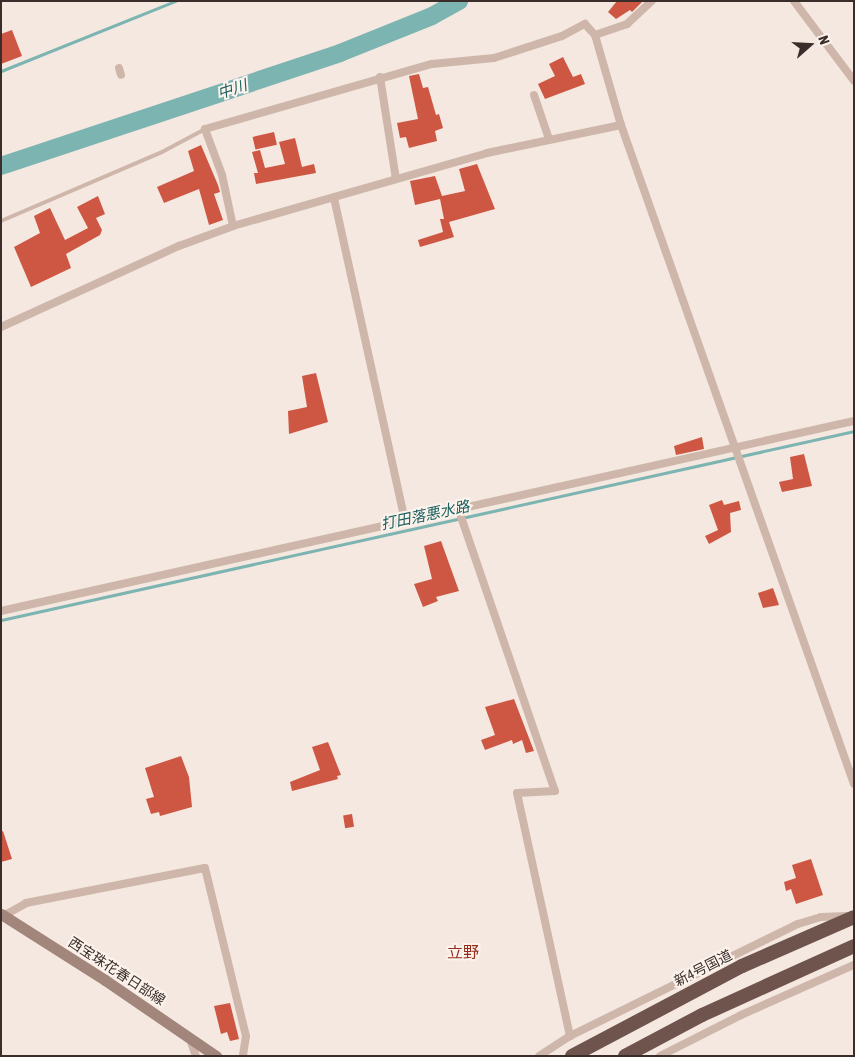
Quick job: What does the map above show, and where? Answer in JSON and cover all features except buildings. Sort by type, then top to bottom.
[{"type":"highway","name":"新4号国道","points":[[572,1056],[742,966],[854,916]]},
{"type":"highway","points":[[625,1056],[702,1015],[854,946]]},
{"type":"main road","name":"西宝珠花春日部線","points":[[2,915],[216,1056]]},
{"type":"street","points":[[595,35],[627,24],[652,1]]},
{"type":"street","points":[[794,1],[854,81]]},
{"type":"street","points":[[234,226],[222,175],[205,130],[432,64],[494,58],[562,36],[585,24],[595,35],[621,125],[854,784]]},
{"type":"street","points":[[380,78],[396,179]]},
{"type":"street","points":[[534,95],[549,139]]},
{"type":"street","points":[[1,327],[179,246],[234,226],[487,153],[621,125]]},
{"type":"street","points":[[334,198],[405,522]]},
{"type":"street","points":[[1,611],[854,422]]},
{"type":"street","points":[[459,510],[555,791],[517,793],[570,1036]]},
{"type":"street","points":[[2,915],[26,903],[205,868],[246,1036],[243,1056]]},
{"type":"street","points":[[539,1056],[570,1036],[798,924],[821,917],[854,916]]},
{"type":"street","points":[[660,1056],[741,1015],[854,965]]},
{"type":"street","points":[[189,1037],[196,1056]]},
{"type":"lane","points":[[1,221],[153,156],[205,130]]},
{"type":"waterway","points":[[1,71],[175,1]]},
{"type":"waterway","name":"中川","points":[[1,166],[340,53],[432,16],[459,1]]},
{"type":"waterway","name":"打田落悪水路","points":[[1,620],[854,431]]},
{"type":"district","name":"立野","points":[[463,952]]}]
